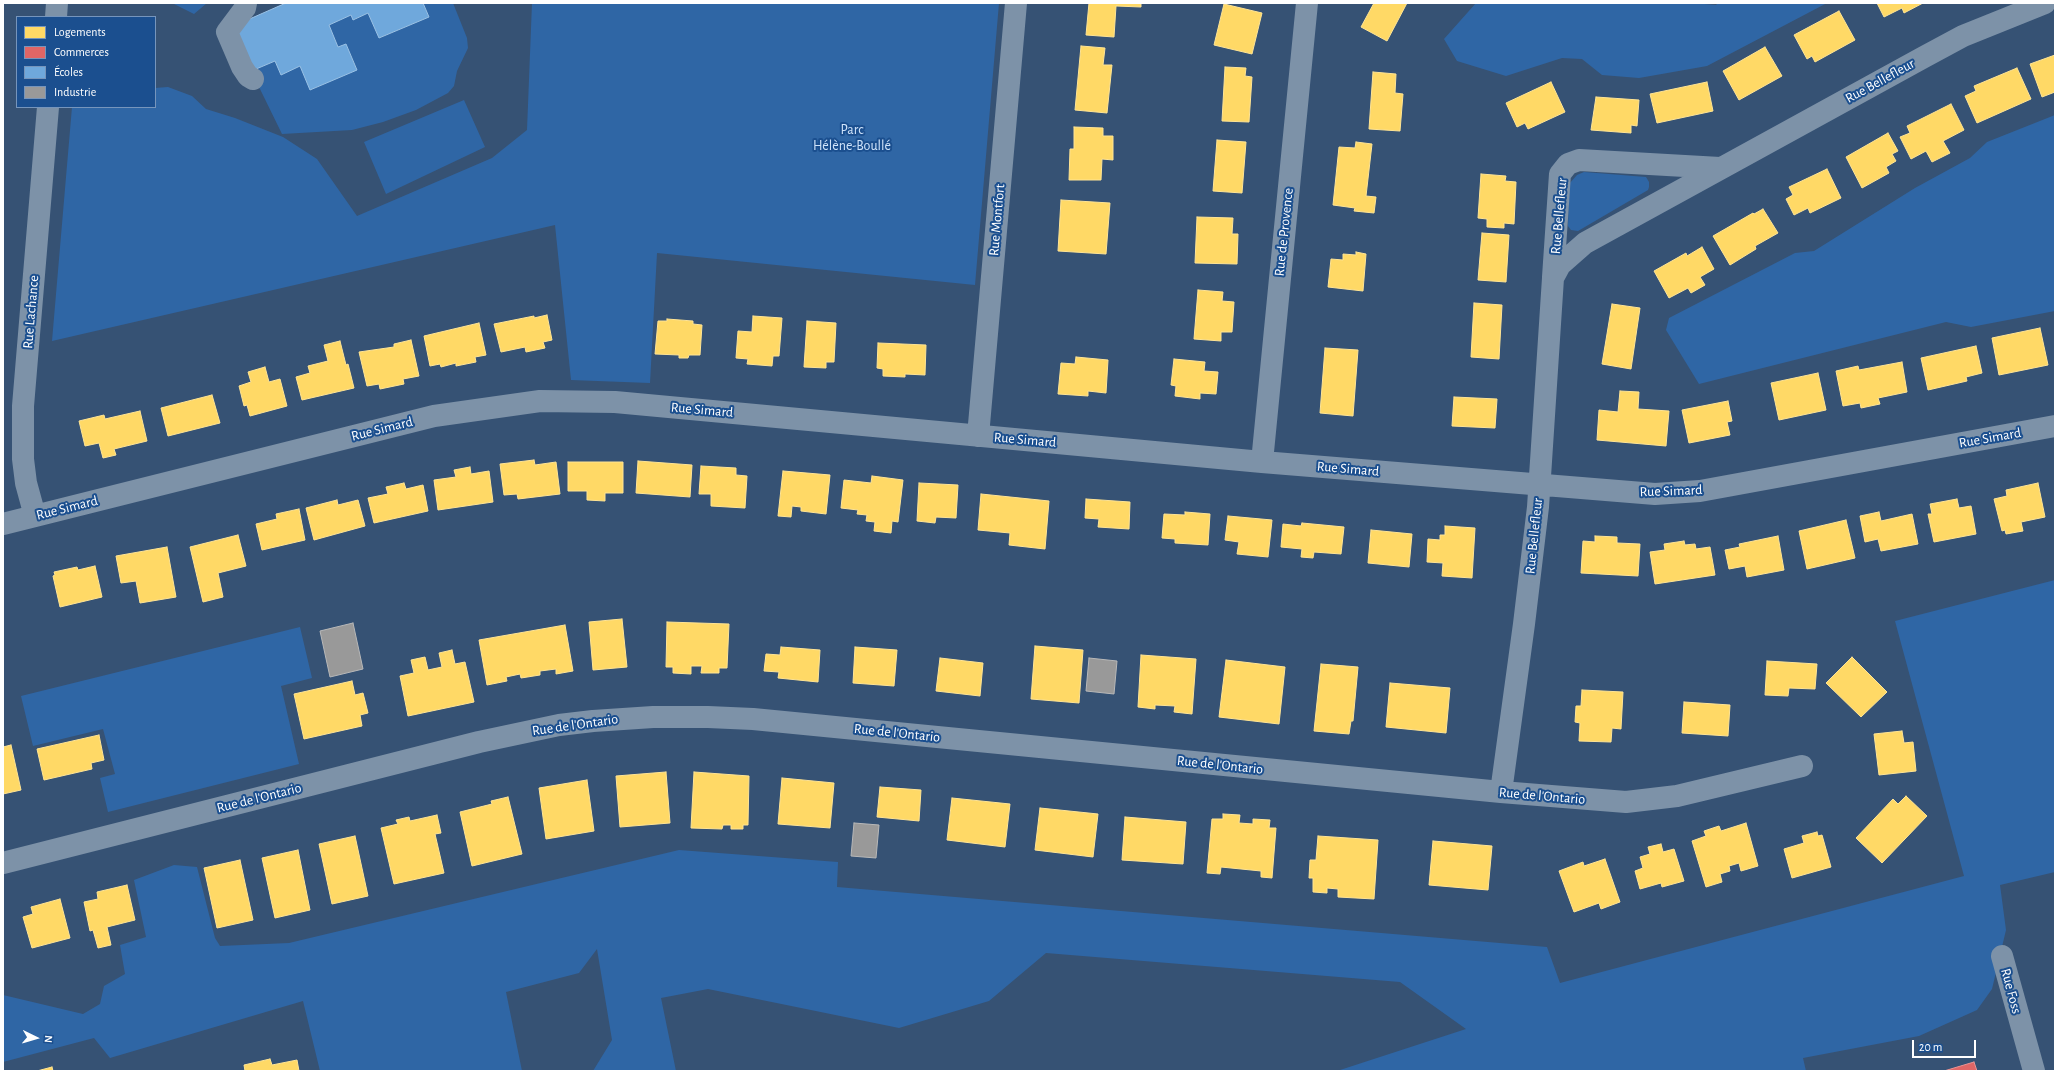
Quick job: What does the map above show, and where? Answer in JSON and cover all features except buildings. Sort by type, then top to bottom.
[{"type":"street","points":[[56,16],[57,3]]},
{"type":"street","points":[[246,3],[245,8],[227,32],[242,67],[248,76],[253,79]]},
{"type":"street","name":"Rue Montfort","points":[[978,436],[1016,3]]},
{"type":"street","name":"Rue de Provence","points":[[1262,462],[1307,3]]},
{"type":"street","name":"Rue Bellefleur","points":[[1553,278],[1560,265],[1585,243],[1963,36],[2045,3]]},
{"type":"street","name":"Rue Lachance","points":[[35,516],[25,471],[23,406],[48,108]]},
{"type":"street","name":"Rue Bellefleur","points":[[1501,792],[1524,624],[1540,485],[1560,174],[1568,164],[1579,160],[1720,168]]},
{"type":"street","name":"Rue Simard","points":[[3,524],[434,416],[540,401],[615,402],[1262,462],[1655,494],[1700,491],[2055,426]]},
{"type":"street","name":"Rue de l'Ontario","points":[[3,863],[479,742],[559,725],[593,720],[653,717],[708,717],[761,720],[1501,792],[1626,802],[1648,801],[1741,782],[1802,766]]},
{"type":"street","name":"Rue Foss","points":[[2002,956],[2034,1071]]},
{"type":"green space","points":[[172,3],[207,3],[194,14]]},
{"type":"green space","points":[[423,3],[453,3],[467,38],[468,48],[457,71],[454,86],[448,93],[416,110],[383,122],[352,130],[282,134],[260,89],[249,72],[275,61],[281,75],[300,66],[311,90],[357,69],[346,44],[338,47],[329,25],[351,15],[354,20],[368,13],[380,38],[429,17]]},
{"type":"green space","name":"Parc Hélène-Boullé","points":[[532,3],[999,3],[975,285],[657,253],[650,383],[571,380],[555,225],[52,341],[72,108],[156,108],[156,88],[168,87],[192,96],[206,109],[235,118],[283,137],[317,159],[357,216],[492,158],[527,130]]},
{"type":"green space","points":[[1476,3],[1693,3],[1716,5],[1718,3],[1827,3],[1707,66],[1639,78],[1602,75],[1582,59],[1562,58],[1506,76],[1457,61],[1444,39]]},
{"type":"green space","points":[[464,100],[485,147],[386,194],[364,142]]},
{"type":"green space","points":[[2055,115],[2055,311],[1971,327],[1946,322],[1699,384],[1666,330],[1669,318],[1795,253],[1814,251],[1915,188],[1970,158],[1987,142]]},
{"type":"green space","points":[[1584,172],[1646,177],[1649,182],[1649,187],[1648,190],[1578,231],[1571,230],[1568,226],[1569,184],[1577,175]]},
{"type":"green space","points":[[2055,580],[2055,872],[2000,885],[2006,930],[1992,989],[1977,1010],[1919,1036],[1803,1058],[1806,1071],[1337,1071],[1466,1029],[1400,982],[1046,953],[989,1001],[899,1028],[708,989],[661,998],[676,1071],[593,1071],[612,1040],[597,949],[579,973],[506,992],[522,1071],[320,1071],[303,1001],[110,1058],[94,1038],[3,1062],[3,995],[83,1014],[100,1004],[104,986],[125,974],[120,945],[146,937],[134,880],[174,865],[197,867],[215,938],[220,946],[289,943],[679,850],[838,862],[837,887],[1547,947],[1560,983],[1964,876],[1895,621]]},
{"type":"green space","points":[[300,627],[312,678],[281,686],[299,764],[108,812],[100,778],[115,774],[103,729],[33,746],[21,696]]}]
